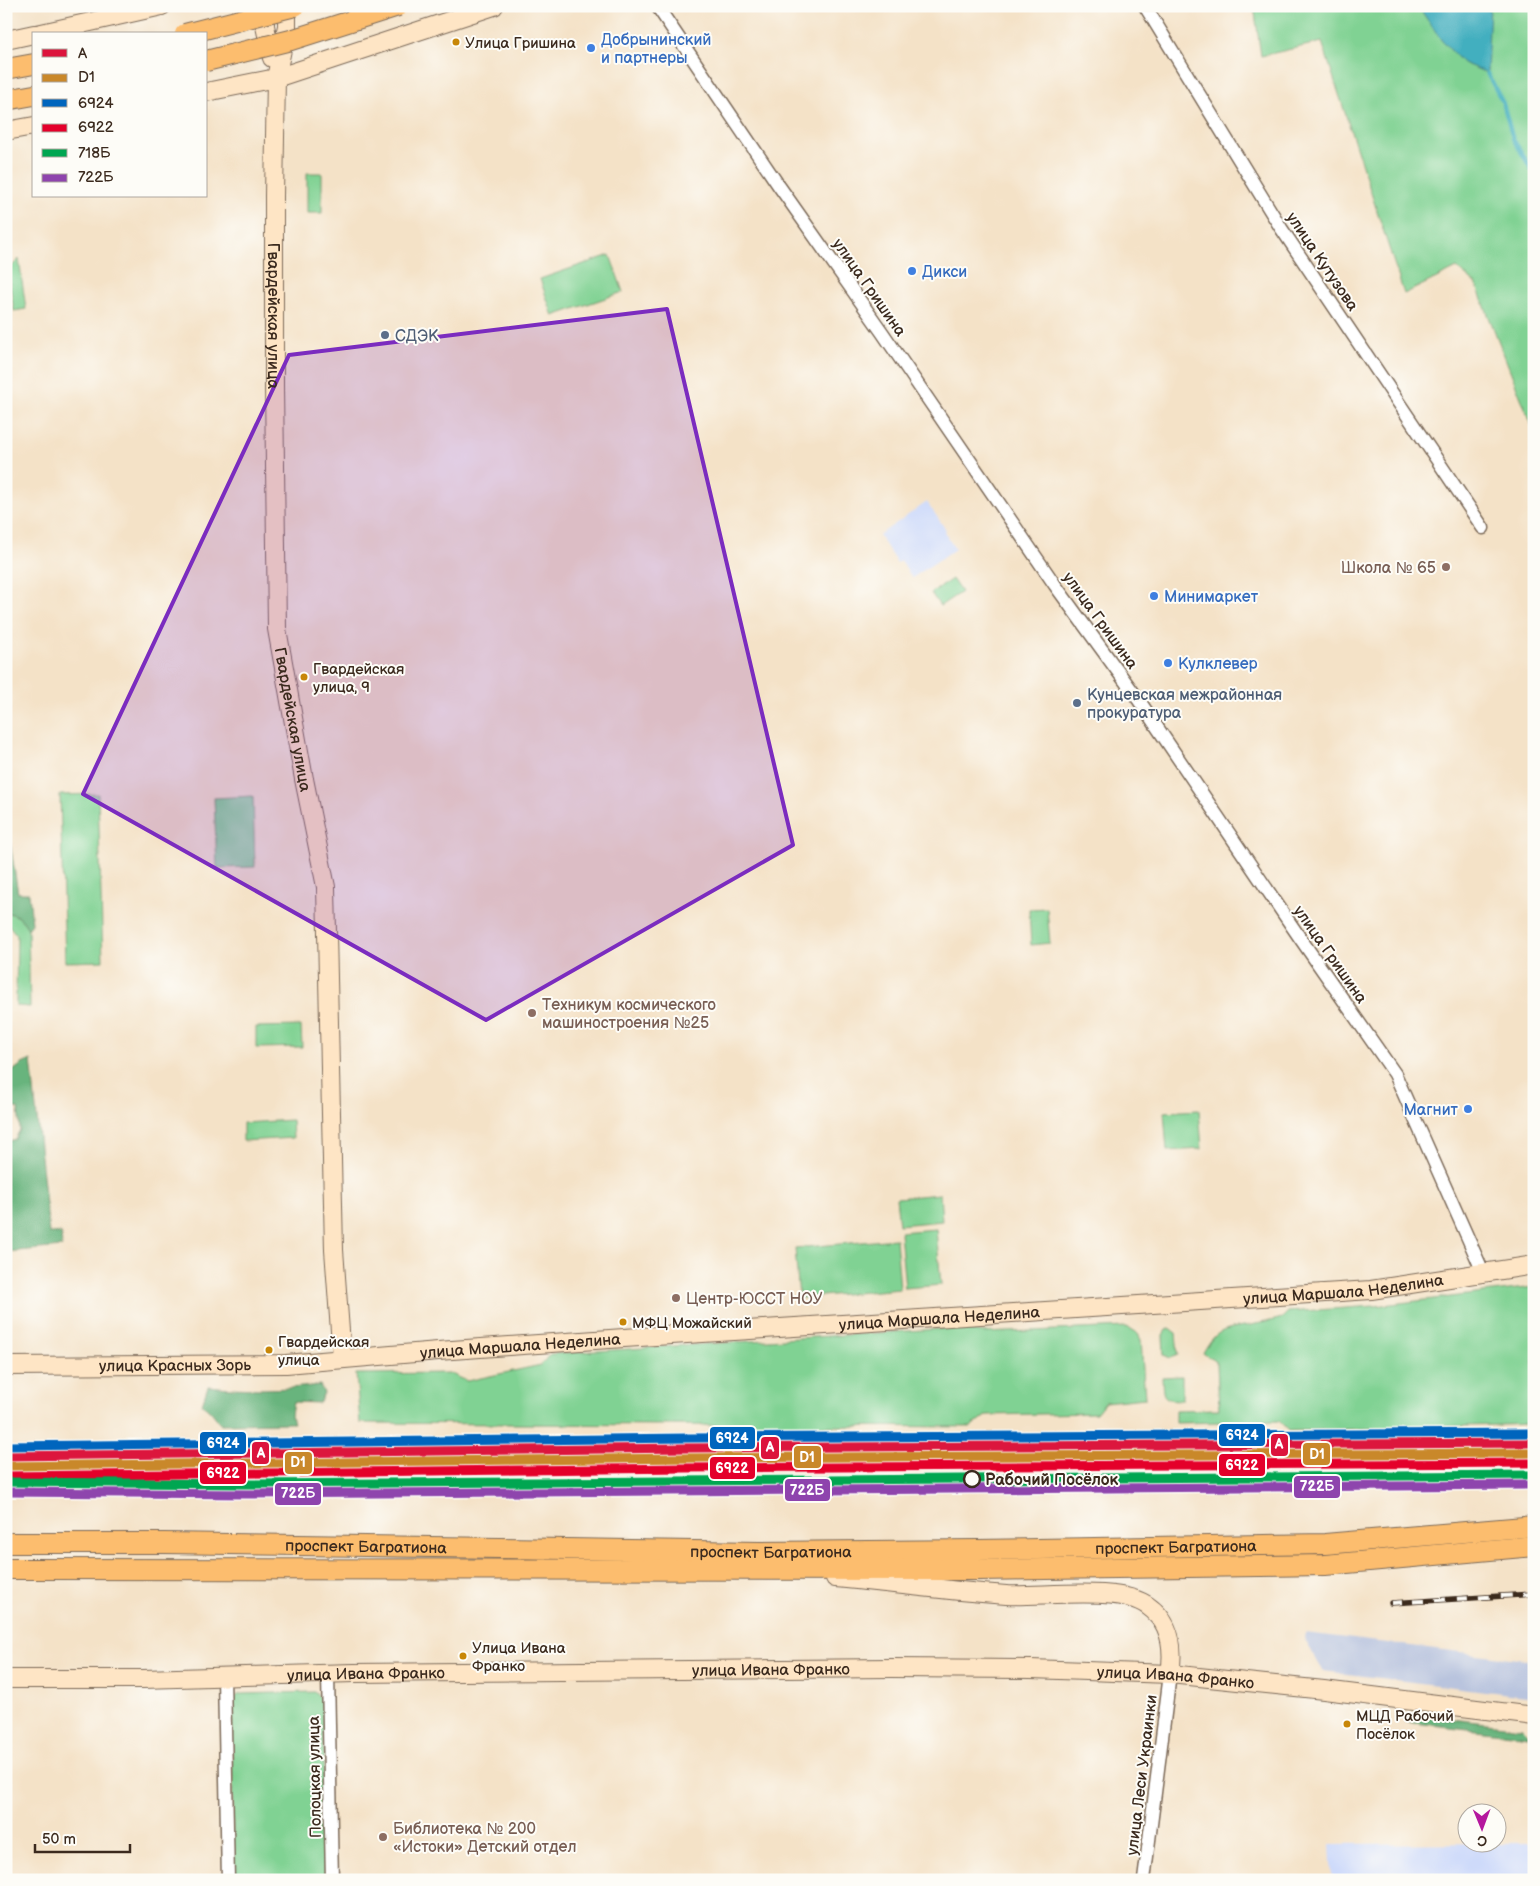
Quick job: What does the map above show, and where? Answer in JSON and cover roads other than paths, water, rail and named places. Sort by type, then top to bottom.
[{"type":"main road","points":[[193,32],[295,6]]},
{"type":"main road","points":[[208,61],[291,40],[398,6]]},
{"type":"main road","points":[[6,69],[32,64]]},
{"type":"main road","points":[[6,100],[32,95]]},
{"type":"main road","name":"проспект Багратиона","points":[[6,1543],[164,1543],[759,1552],[977,1550],[1325,1544],[1534,1526]]},
{"type":"main road","name":"проспект Багратиона","points":[[6,1569],[757,1571],[1325,1565],[1534,1546]]},
{"type":"street","points":[[49,32],[162,6]]},
{"type":"street","points":[[265,6],[265,26],[276,78]]},
{"type":"street","points":[[276,78],[286,26],[287,6]]},
{"type":"street","points":[[208,92],[276,78],[494,6]]},
{"type":"street","name":"улица Гришина","points":[[657,6],[779,186],[882,332],[1055,585],[1143,707],[1395,1074],[1483,1272]]},
{"type":"street","name":"улица Кутузова","points":[[1145,6],[1281,228],[1483,528]]},
{"type":"street","points":[[6,40],[32,36]]},
{"type":"street","name":"Гвардейская улица","points":[[276,78],[274,385],[277,629],[326,887],[334,1250],[342,1358]]},
{"type":"street","points":[[6,131],[32,126]]},
{"type":"street","name":"улица Маршала Неделина","points":[[342,1358],[1372,1290],[1534,1265]]},
{"type":"street","name":"улица Красных Зорь","points":[[6,1366],[286,1364],[342,1358]]},
{"type":"street","points":[[757,1571],[1007,1595],[1100,1594],[1121,1596],[1148,1605],[1161,1620],[1170,1638],[1172,1648],[1170,1674]]},
{"type":"street","name":"улица Ивана Франко","points":[[6,1679],[143,1679],[328,1674],[902,1668],[1031,1669],[1170,1674],[1324,1690],[1534,1716]]},
{"type":"street","name":"Полоцкая улица","points":[[328,1674],[332,1880]]},
{"type":"street","name":"улица Леси Украинки","points":[[1144,1880],[1170,1674]]},
{"type":"street","points":[[224,1676],[228,1880]]},
{"type":"water","points":[[1418,6],[1490,6],[1487,73],[1463,63],[1442,41]]},
{"type":"waterway","points":[[1487,73],[1503,103],[1513,139],[1534,173]]},
{"type":"railway","points":[[1391,1603],[1534,1594]]},
{"type":"place","name":"Улица Гришина","points":[[456,42]]},
{"type":"place","name":"Добрынинский и партнеры","points":[[591,48]]},
{"type":"place","name":"Дикси","points":[[912,271]]},
{"type":"place","name":"СДЭК","points":[[385,335]]},
{"type":"place","name":"Школа № 65","points":[[1446,567]]},
{"type":"place","name":"Минимаркет","points":[[1154,596]]},
{"type":"place","name":"Кулклевер","points":[[1168,663]]},
{"type":"place","name":"Гвардейская улица, 9","points":[[304,677]]},
{"type":"place","name":"Кунцевская межрайонная прокуратура","points":[[1077,703]]},
{"type":"place","name":"Техникум космического машиностроения №25","points":[[532,1013]]},
{"type":"place","name":"Магнит","points":[[1468,1109]]},
{"type":"place","name":"Центр-ЮССТ НОУ","points":[[676,1298]]},
{"type":"place","name":"МФЦ Можайский","points":[[623,1322]]},
{"type":"place","name":"Гвардейская улица","points":[[269,1350]]},
{"type":"place","name":"Рабочий Посёлок","points":[[972,1479]]},
{"type":"place","name":"Улица Ивана Франко","points":[[463,1656]]},
{"type":"place","name":"МЦД Рабочий Посёлок","points":[[1347,1724]]},
{"type":"place","name":"Библиотека № 200 «Истоки» Детский отдел","points":[[383,1837]]}]
